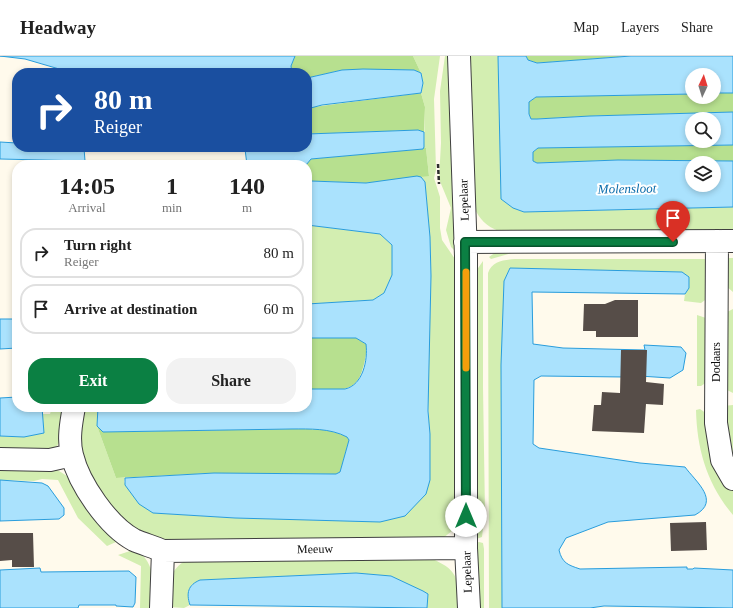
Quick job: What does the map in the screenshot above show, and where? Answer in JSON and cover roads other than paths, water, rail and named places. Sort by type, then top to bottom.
[{"type":"street","name":"Lepelaar","points":[[459,56],[465,242],[466,548],[469,608]]},
{"type":"street","points":[[465,242],[725,241]]},
{"type":"street","name":"Dodaars","points":[[725,241],[716,423],[722,460],[733,479]]},
{"type":"street","name":"Meeuw","points":[[73,412],[70,430],[72,455],[89,494],[115,524],[134,539],[163,550],[466,548]]},
{"type":"street","points":[[0,459],[50,460],[72,455]]},
{"type":"street","points":[[161,608],[163,550]]},
{"type":"water","points":[[0,56],[295,56],[291,68],[56,68],[25,59]]},
{"type":"water","name":"Molensloot","points":[[498,56],[526,56],[528,60],[537,63],[631,56],[733,56],[733,93],[721,93],[721,68],[685,68],[685,94],[536,97],[529,102],[529,114],[531,119],[537,119],[685,113],[685,146],[538,148],[533,152],[533,161],[537,163],[618,160],[685,161],[685,192],[721,192],[721,161],[733,161],[733,207],[524,212],[513,208],[501,199]]},
{"type":"water","points":[[342,70],[414,70],[421,73],[423,83],[421,93],[322,105],[312,108],[312,77]]},
{"type":"water","points":[[721,112],[733,112],[733,145],[721,145]]},
{"type":"water","points":[[418,130],[424,132],[424,147],[423,149],[310,160],[246,160],[245,152],[312,152],[312,134]]},
{"type":"water","points":[[0,142],[12,143],[12,152],[84,152],[85,160],[42,160],[0,159]]},
{"type":"water","points":[[417,176],[421,177],[425,182],[430,237],[431,276],[428,411],[430,434],[430,480],[426,494],[405,516],[380,522],[235,518],[153,513],[139,504],[125,485],[125,478],[214,473],[336,474],[340,472],[349,440],[347,437],[334,432],[298,429],[103,432],[97,426],[98,412],[312,412],[312,389],[345,389],[356,383],[365,364],[366,344],[356,338],[312,338],[312,304],[373,300],[384,293],[392,275],[392,245],[380,234],[312,226],[312,181],[366,183]]},
{"type":"water","points":[[510,268],[682,272],[689,277],[689,288],[685,294],[532,292],[533,344],[563,348],[645,350],[644,345],[681,347],[686,353],[683,370],[670,378],[624,375],[624,377],[541,376],[534,380],[533,444],[539,448],[640,463],[685,467],[700,485],[706,498],[706,504],[702,510],[695,515],[608,522],[566,538],[559,550],[560,554],[566,563],[580,569],[687,567],[687,569],[733,570],[733,608],[604,606],[590,608],[502,608],[501,365],[504,281]]},
{"type":"water","points":[[0,319],[12,319],[12,348],[0,349]]},
{"type":"water","points":[[12,397],[12,412],[42,412],[44,433],[24,437],[0,436],[0,398]]},
{"type":"water","points":[[0,480],[42,483],[48,486],[64,508],[64,515],[59,519],[0,521]]},
{"type":"water","points":[[40,568],[41,572],[129,571],[136,577],[135,603],[133,607],[116,605],[79,605],[78,608],[0,608],[0,570]]},
{"type":"water","points":[[356,573],[391,576],[423,591],[428,594],[427,608],[190,605],[188,597],[189,590],[193,584],[200,580]]}]
